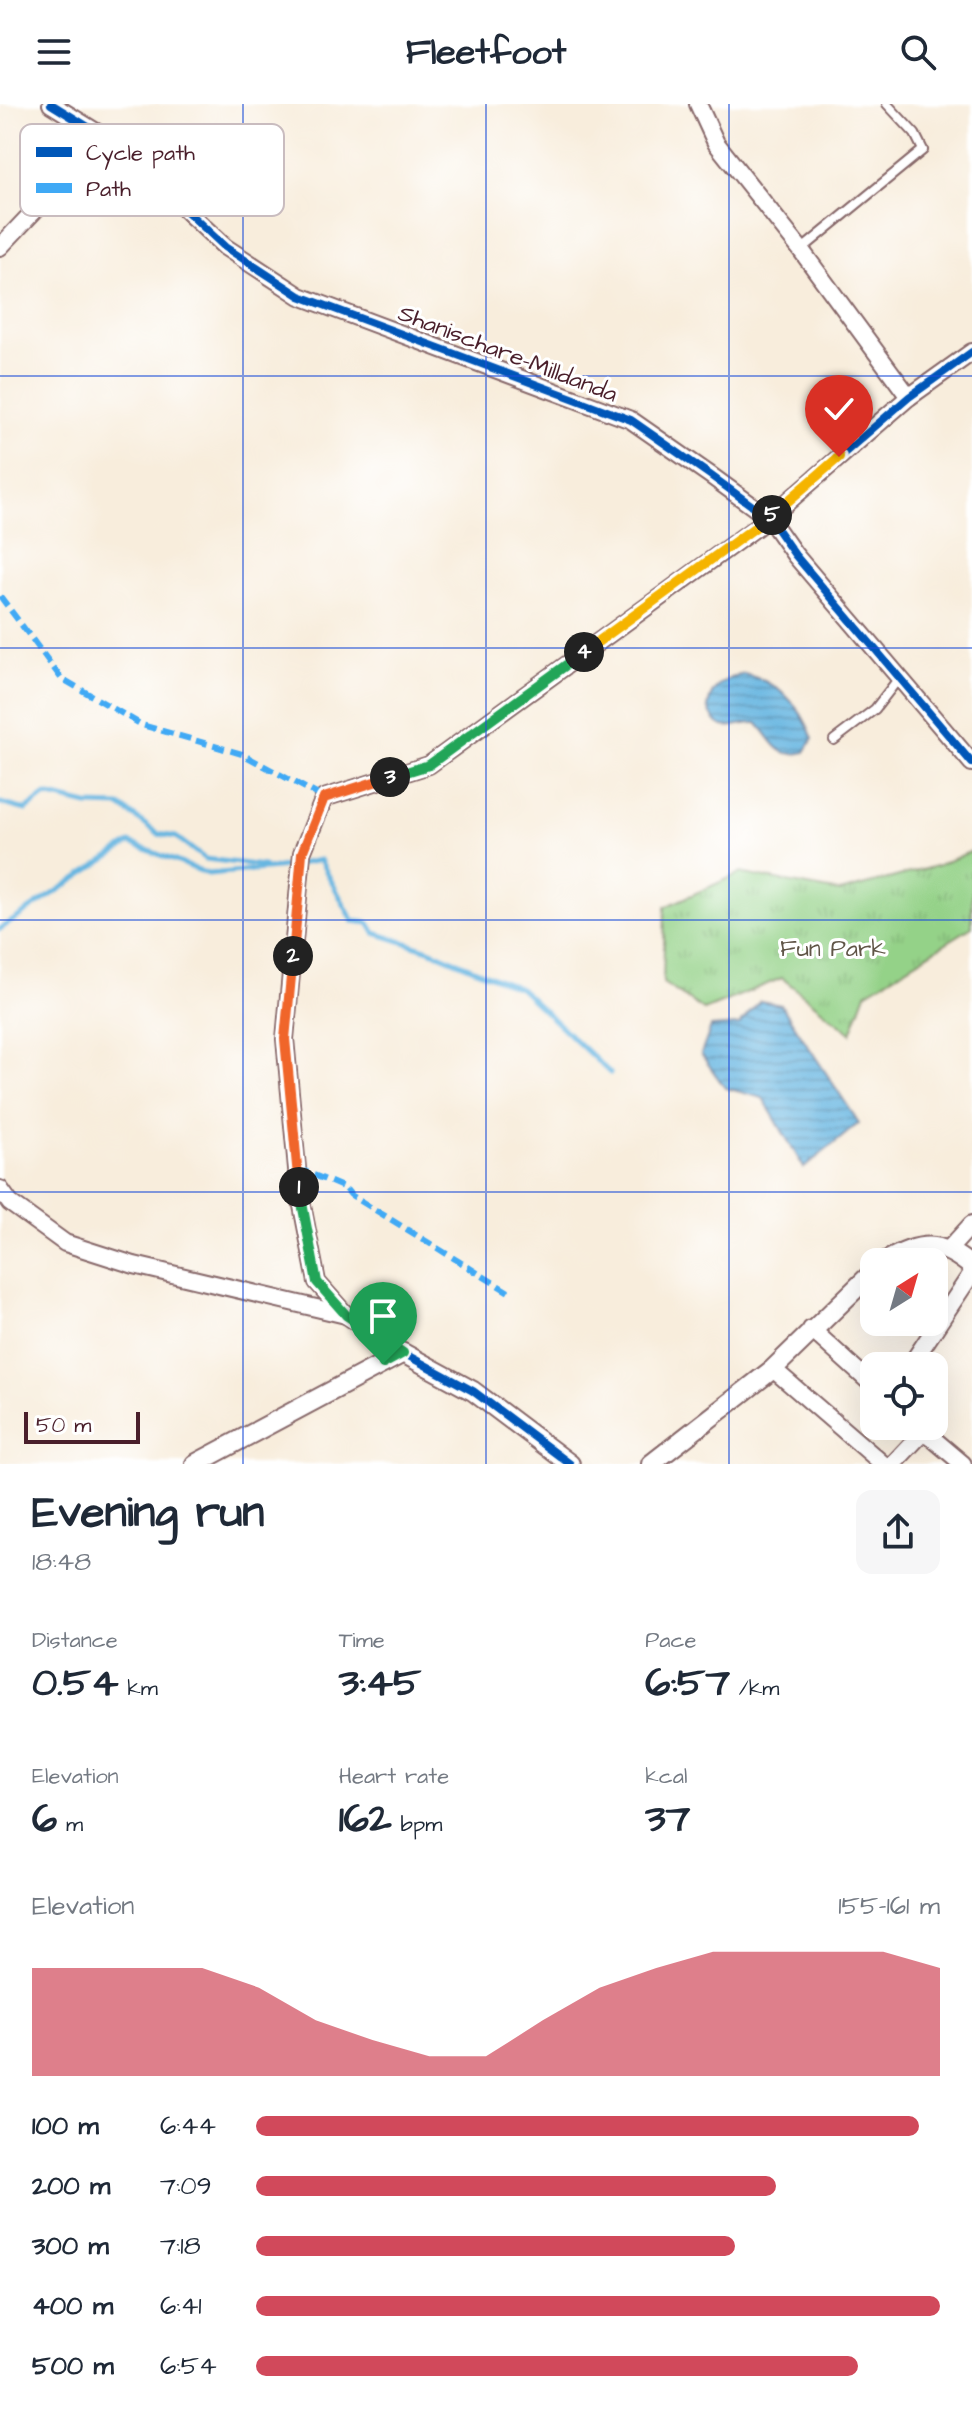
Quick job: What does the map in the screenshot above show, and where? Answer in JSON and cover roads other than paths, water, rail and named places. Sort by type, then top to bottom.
[{"type":"street","name":"Shanischare-Milldanda","points":[[51,104],[83,124]]},
{"type":"street","points":[[698,104],[716,143],[801,250],[909,397]]},
{"type":"street","points":[[0,247],[29,216]]},
{"type":"street","name":"Shanischare-Milldanda","points":[[191,216],[225,247],[300,296],[631,420],[769,518],[972,763]]},
{"type":"street","points":[[570,1464],[473,1391],[403,1353],[346,1315],[317,1282],[299,1190],[285,1039],[302,853],[324,798],[429,765],[769,518],[909,397],[972,352]]},
{"type":"street","points":[[0,1189],[10,1203],[65,1243],[134,1265],[346,1315]]},
{"type":"street","points":[[950,1248],[972,1224]]},
{"type":"street","points":[[909,1248],[950,1248],[972,1270],[919,1352]]},
{"type":"street","points":[[651,1464],[773,1369],[860,1284]]},
{"type":"street","points":[[811,1329],[860,1373]]},
{"type":"street","points":[[195,1464],[403,1353]]},
{"type":"street","points":[[773,1369],[883,1464]]},
{"type":"street","points":[[893,1464],[912,1440]]},
{"type":"street","points":[[934,1440],[963,1464]]},
{"type":"lane","points":[[801,250],[923,150],[915,134],[887,104]]},
{"type":"lane","points":[[834,740],[875,709],[899,678]]},
{"type":"water","points":[[744,674],[778,689],[795,706],[813,739],[805,752],[795,754],[782,751],[757,723],[729,727],[718,723],[713,717],[708,707],[715,689],[730,678]]},
{"type":"water","points":[[760,1001],[781,1005],[859,1123],[804,1168],[763,1098],[725,1088],[701,1054],[711,1027],[739,1025]]},
{"type":"waterway","points":[[0,803],[26,810],[46,795],[88,805],[120,806],[158,834],[176,837],[205,859],[264,866]]},
{"type":"waterway","points":[[0,929],[130,843],[208,874],[277,868],[320,860],[353,921],[369,923],[375,933],[429,950],[521,989],[610,1073]]},
{"type":"park label","name":"Fun Park","points":[[833,948]]}]
